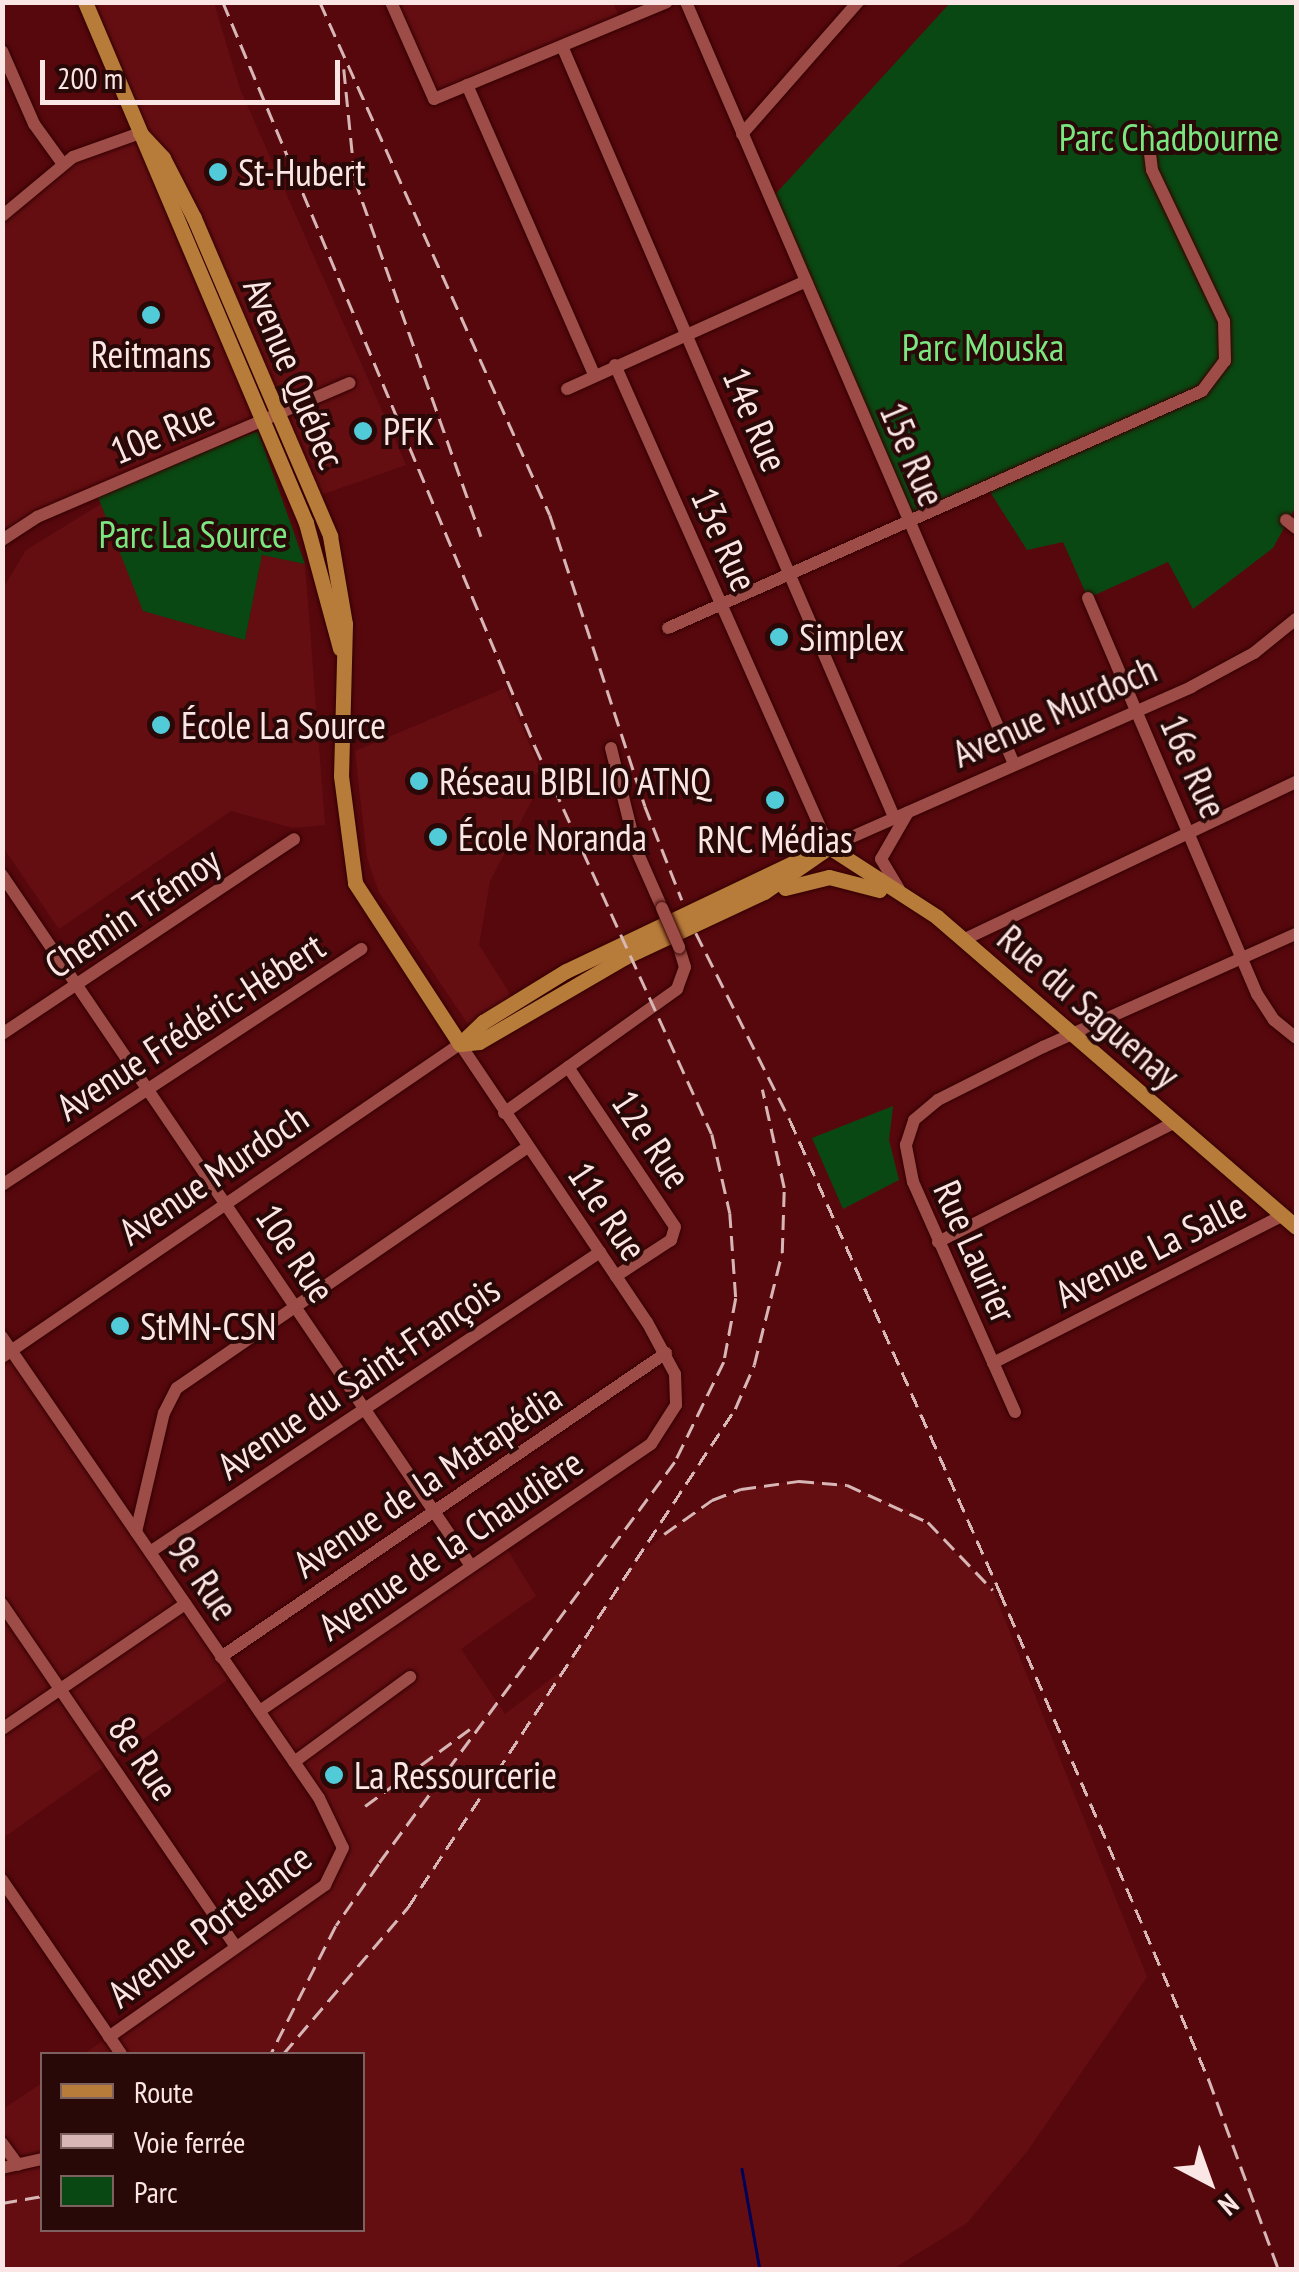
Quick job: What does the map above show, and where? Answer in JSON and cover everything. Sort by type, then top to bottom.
[{"type":"main road","name":"Avenue Québec","points":[[84,2],[270,418],[312,537],[342,655],[343,823],[355,883],[460,1044]]},
{"type":"main road","name":"Avenue Murdoch","points":[[460,1044],[491,1036],[608,966],[753,898],[829,846]]},
{"type":"main road","name":"Avenue Murdoch","points":[[460,1044],[482,1022],[566,971],[829,846]]},
{"type":"main road","name":"Rue du Saguenay","points":[[829,846],[962,940],[1296,1228]]},
{"type":"main road","points":[[753,898],[830,878],[916,904]]},
{"type":"street","points":[[391,2],[434,99],[667,2]]},
{"type":"street","name":"15e Rue","points":[[686,2],[1014,764]]},
{"type":"street","points":[[742,134],[858,2]]},
{"type":"street","name":"14e Rue","points":[[562,46],[894,817]]},
{"type":"street","points":[[2,50],[34,124],[64,164]]},
{"type":"street","points":[[468,85],[594,375]]},
{"type":"street","points":[[668,628],[910,524],[1202,391],[1225,361],[1224,321],[1152,170],[1147,131]]},
{"type":"street","points":[[2,216],[64,164],[140,133]]},
{"type":"street","points":[[567,389],[806,281]]},
{"type":"street","name":"13e Rue","points":[[615,365],[829,846]]},
{"type":"street","name":"10e Rue","points":[[2,540],[37,517],[349,384]]},
{"type":"street","name":"16e Rue","points":[[1088,598],[1266,1012],[1296,1038]]},
{"type":"street","name":"Avenue Murdoch","points":[[829,846],[1243,659],[1296,620]]},
{"type":"street","points":[[504,1113],[677,989],[685,968],[636,849],[610,748]]},
{"type":"street","points":[[962,940],[1296,782]]},
{"type":"street","points":[[910,810],[881,858],[894,884],[916,904]]},
{"type":"street","name":"Chemin Trémoy","points":[[2,1034],[294,839]]},
{"type":"street","name":"10e Rue","points":[[2,875],[471,1566]]},
{"type":"street","points":[[1071,1034],[1296,934]]},
{"type":"street","name":"Avenue Frédéric-Hébert","points":[[2,1185],[360,949]]},
{"type":"street","name":"Rue Laurier","points":[[1014,1412],[938,1242],[906,1155],[919,1112],[1071,1034]]},
{"type":"street","name":"Avenue Murdoch","points":[[7,1354],[460,1044]]},
{"type":"street","name":"11e Rue","points":[[460,1044],[666,1353],[676,1383],[670,1422]]},
{"type":"street","name":"12e Rue","points":[[568,1067],[675,1227],[671,1240],[616,1276]]},
{"type":"street","points":[[938,1242],[1174,1123]]},
{"type":"street","points":[[136,1532],[164,1413],[177,1388],[528,1147]]},
{"type":"street","name":"Avenue La Salle","points":[[993,1364],[1282,1216]]},
{"type":"street","name":"Avenue du Saint-François","points":[[150,1552],[600,1252]]},
{"type":"street","name":"9e Rue","points":[[2,1337],[7,1354],[136,1532],[294,1762],[335,1825],[342,1858]]},
{"type":"street","name":"Avenue de la Matapédia","points":[[221,1657],[666,1353]]},
{"type":"street","name":"Avenue de la Chaudière","points":[[259,1711],[651,1444],[670,1422]]},
{"type":"street","name":"8e Rue","points":[[2,1604],[236,1947]]},
{"type":"street","points":[[2,1729],[185,1604]]},
{"type":"street","points":[[294,1762],[410,1677]]},
{"type":"street","name":"Avenue Portelance","points":[[109,2037],[325,1885],[342,1858]]},
{"type":"street","points":[[2,1880],[120,2052]]},
{"type":"street","points":[[2,2143],[18,2165]]},
{"type":"street","points":[[2,2168],[40,2160]]},
{"type":"shaded area","points":[[91,3],[214,3],[240,89],[406,465],[321,495],[280,406],[3,529],[3,216],[63,164],[140,133]]},
{"type":"shaded area","points":[[391,3],[613,3],[622,23],[434,99]]},
{"type":"shaded area","name":"École La Source","points":[[101,504],[144,611],[245,640],[262,555],[305,564],[325,825],[293,828],[231,811],[59,929],[3,847],[2,590],[26,550]]},
{"type":"shaded area","name":"École Noranda","points":[[505,688],[541,771],[526,779],[533,798],[490,881],[479,945],[512,997],[470,1027],[379,892],[367,858],[355,751]]},
{"type":"shaded area","points":[[2,1337],[234,1675],[3,1838],[2,1838]]},
{"type":"shaded area","points":[[799,1481],[847,1485],[913,1512],[993,1590],[1147,1977],[1026,2153],[967,2223],[893,2269],[3,2270],[3,2109],[40,2084],[40,2232],[365,2232],[365,2052],[87,2052],[313,1894],[343,1848],[259,1711],[504,1544],[536,1596],[461,1649],[505,1714],[569,1665],[642,1554],[675,1524],[741,1489]]},
{"type":"green space","name":"Parc Mouska","points":[[950,3],[1296,3],[1296,506],[1273,548],[1193,609],[1168,562],[1088,598],[1063,542],[1027,550],[987,487],[910,524],[771,199]]},
{"type":"green space","name":"Parc La Source","points":[[258,431],[305,564],[262,555],[245,640],[143,611],[96,492]]},
{"type":"green space","points":[[893,1106],[889,1140],[899,1180],[843,1209],[812,1138]]},
{"type":"waterway","points":[[742,2169],[760,2270]]},
{"type":"railway","points":[[223,2],[535,746],[712,1134],[730,1213],[736,1298],[724,1362],[675,1462],[336,1926],[272,2052]]},
{"type":"railway","points":[[320,2],[550,515],[645,806],[682,900]]},
{"type":"railway","points":[[344,69],[355,180],[481,536]]},
{"type":"railway","points":[[696,933],[790,1120],[1000,1592],[1209,2080],[1279,2270]]},
{"type":"railway","points":[[285,2052],[408,1907],[735,1409],[754,1365],[782,1253],[784,1188],[762,1089]]},
{"type":"railway","points":[[664,1534],[712,1500],[741,1489],[799,1481],[847,1485],[928,1522],[993,1590]]},
{"type":"railway","points":[[365,1806],[470,1729]]},
{"type":"railway","points":[[2,2203],[40,2196]]},
{"type":"place","name":"St-Hubert","points":[[218,172]]},
{"type":"place","name":"Reitmans","points":[[151,315]]},
{"type":"place","name":"PFK","points":[[363,431]]},
{"type":"place","name":"Simplex","points":[[779,637]]},
{"type":"place","name":"École La Source","points":[[161,725]]},
{"type":"place","name":"Réseau BIBLIO ATNQ","points":[[419,781]]},
{"type":"place","name":"RNC Médias","points":[[775,800]]},
{"type":"place","name":"École Noranda","points":[[438,837]]},
{"type":"place","name":"StMN-CSN","points":[[120,1326]]},
{"type":"place","name":"La Ressourcerie","points":[[334,1775]]},
{"type":"park label","name":"Parc Chadbourne","points":[[1169,137]]}]
